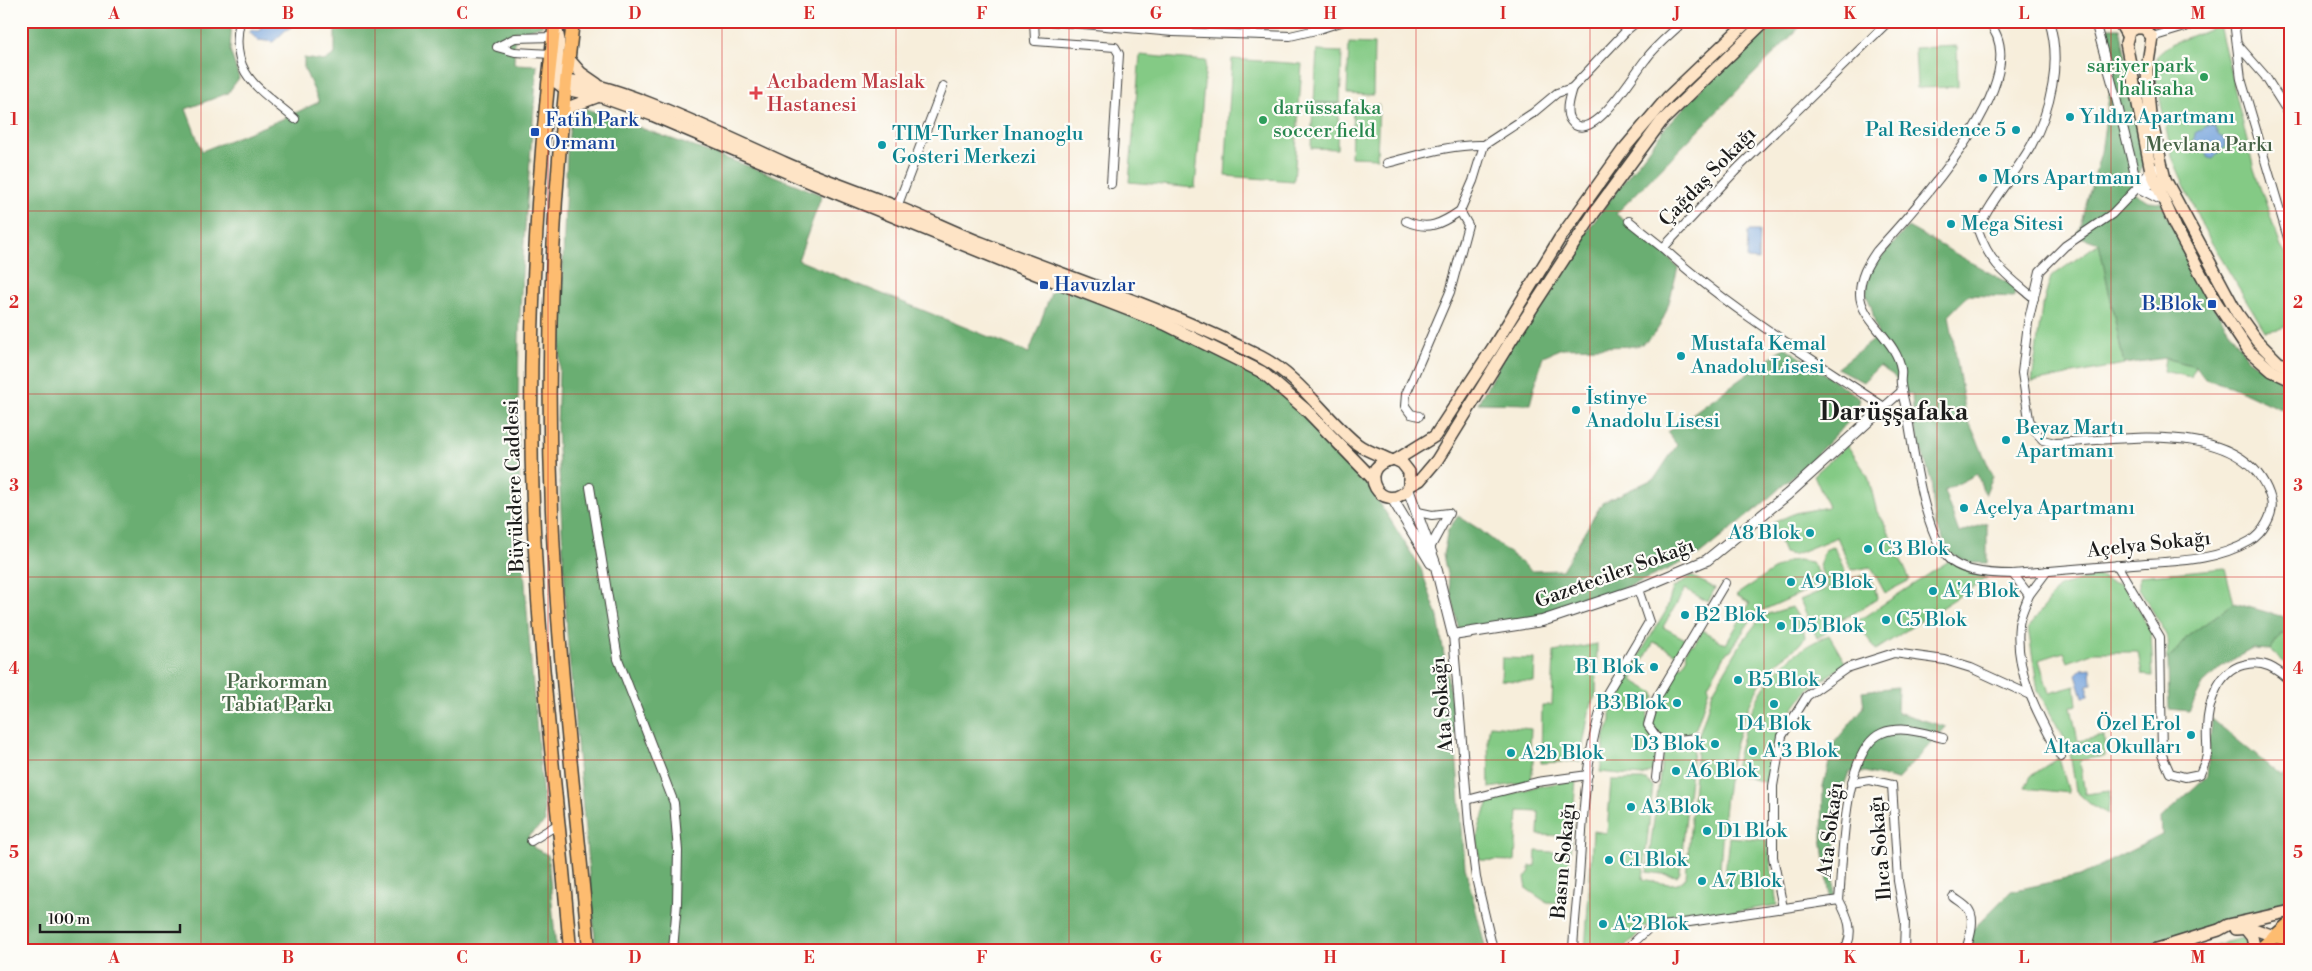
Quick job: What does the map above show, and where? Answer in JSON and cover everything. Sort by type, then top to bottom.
[{"type":"main road","name":"Büyükdere Caddesi","points":[[570,950],[560,823],[537,590],[531,447],[531,327],[539,171],[558,85],[568,58],[573,21]]},
{"type":"main road","points":[[1373,479],[1376,468],[1435,436],[1494,346],[1560,238],[1623,150],[1668,97],[1748,21]]},
{"type":"main road","points":[[554,22],[559,40],[558,85],[602,92],[645,103],[784,163],[897,206],[1135,307],[1262,372],[1306,410],[1373,479],[1376,490],[1386,497],[1392,498],[1398,496],[1420,480],[1438,460],[1510,342],[1594,213],[1661,122],[1765,21]]},
{"type":"main road","points":[[2119,21],[2131,51],[2139,54],[2146,34]]},
{"type":"main road","name":"Büyükdere Caddesi","points":[[554,22],[551,54],[563,112],[551,286],[549,374],[551,480],[555,573],[589,950]]},
{"type":"main road","points":[[2127,39],[2136,28],[2146,34]]},
{"type":"main road","points":[[2146,34],[2148,92],[2158,175],[2237,313],[2257,341],[2278,362],[2291,369]]},
{"type":"main road","points":[[2127,39],[2163,200],[2216,302],[2248,350],[2272,371],[2291,380]]},
{"type":"main road","points":[[568,58],[602,92],[652,115],[831,191],[1254,354],[1282,370],[1300,384],[1358,446],[1402,463],[1409,472],[1409,487]]},
{"type":"main road","points":[[563,112],[602,92]]},
{"type":"main road","points":[[2154,950],[2243,922],[2291,911]]},
{"type":"main road","points":[[2259,950],[2291,922]]},
{"type":"main road","points":[[2219,930],[2244,927],[2291,941]]},
{"type":"main road","points":[[2244,927],[2252,937],[2255,950]]},
{"type":"street","points":[[240,21],[237,54],[242,69],[295,119]]},
{"type":"street","points":[[1034,21],[1036,41],[1115,47],[1118,54],[1119,70],[1112,184]]},
{"type":"street","points":[[1049,21],[1174,32],[1290,36],[1344,21]]},
{"type":"street","points":[[1638,21],[1627,30],[1572,88],[1568,101],[1569,118],[1574,124],[1580,126],[1588,124],[1606,112],[1618,100],[1646,58],[1684,21]]},
{"type":"street","name":"Çağdaş Sokağı","points":[[1884,407],[1774,334],[1688,271],[1663,248],[1740,166],[1889,21]]},
{"type":"street","points":[[1884,407],[1902,391],[1901,369],[1896,351],[1864,310],[1860,295],[1864,270],[1876,252],[1964,146],[1983,116],[1996,78],[1999,59],[1998,38],[1994,28],[1987,21]]},
{"type":"street","points":[[2034,298],[1996,266],[1983,244],[1978,230],[2002,189],[2031,146],[2051,99],[2054,60],[2053,33],[2049,21]]},
{"type":"street","points":[[2146,34],[2205,21]]},
{"type":"street","points":[[2234,21],[2241,79],[2291,248]]},
{"type":"street","points":[[2096,29],[2114,90],[2138,187],[2163,200]]},
{"type":"street","points":[[551,54],[514,52],[497,47],[515,38],[553,37]]},
{"type":"street","points":[[2237,44],[2265,76],[2291,117]]},
{"type":"street","points":[[897,206],[943,86]]},
{"type":"street","points":[[1387,163],[1444,148],[1469,144],[1484,145],[1533,113],[1557,93],[1572,88]]},
{"type":"street","points":[[1406,221],[1418,227],[1429,226],[1444,222],[1460,211],[1473,181],[1484,145]]},
{"type":"street","points":[[2138,187],[2158,175]]},
{"type":"street","name":"Açelya Sokağı","points":[[1902,391],[1920,487],[1935,536],[1949,559],[1969,570],[1991,574],[2012,574],[2218,556],[2252,540],[2266,526],[2272,502],[2263,482],[2250,466],[2230,453],[2203,442],[2173,437],[2055,443],[2043,440],[2033,430],[2029,419],[2022,374],[2028,323],[2040,271],[2065,246],[2112,214],[2138,187]]},
{"type":"street","points":[[1419,416],[1411,414],[1405,406],[1406,394],[1450,292],[1468,225],[1460,211]]},
{"type":"street","points":[[1629,221],[1663,248]]},
{"type":"street","name":"Gazeteciler Sokağı","points":[[1452,635],[1542,621],[1638,589],[1707,560],[1788,494],[1884,407]]},
{"type":"street","points":[[590,487],[618,659],[674,803],[678,851],[677,902],[672,950]]},
{"type":"street","points":[[1409,487],[1430,548],[1452,635]]},
{"type":"street","points":[[1392,498],[1436,572]]},
{"type":"street","points":[[1418,512],[1432,515],[1448,513],[1430,548]]},
{"type":"street","points":[[2117,565],[2160,637],[2162,755],[2170,773],[2185,777],[2200,774],[2207,756],[2208,715],[2215,689],[2227,674],[2237,667],[2254,662],[2276,668],[2291,682]]},
{"type":"street","points":[[2048,571],[2029,595],[2019,623],[2019,643],[2030,695],[2062,757]]},
{"type":"street","points":[[2012,574],[2029,595]]},
{"type":"street","points":[[1656,778],[1660,742],[1648,726],[1652,708],[1725,583]]},
{"type":"street","name":"Basın Sokağı","points":[[1573,950],[1588,775],[1601,708],[1606,695],[1649,622],[1638,589]]},
{"type":"street","name":"Ata Sokağı","points":[[1452,635],[1476,878],[1493,950]]},
{"type":"street","points":[[1783,908],[1773,856],[1773,786],[1782,736],[1807,696],[1847,668],[1894,653],[1945,660],[1971,668],[2030,695]]},
{"type":"street","name":"Ata Sokağı","points":[[1626,950],[1649,928],[1725,915],[1839,900],[1845,816],[1851,783],[1864,750],[1881,734],[1906,729],[1943,738]]},
{"type":"street","points":[[1660,742],[1696,738]]},
{"type":"street","name":"Basın Sokağı","points":[[1467,800],[1537,782],[1588,775]]},
{"type":"street","name":"Ilıca Sokağı","points":[[1851,783],[1870,780],[1892,785],[1898,881],[1904,921],[1904,950]]},
{"type":"street","points":[[531,841],[560,823]]},
{"type":"street","points":[[1953,897],[1969,910],[1971,916],[1970,936],[1966,950]]},
{"type":"street","points":[[1839,900],[1848,919],[1850,933],[1844,950]]},
{"type":"green space","name":"Parkorman Tabiat Parkı","points":[[21,21],[232,21],[230,50],[239,78],[228,93],[186,109],[202,151],[280,120],[319,102],[304,68],[304,58],[324,61],[335,54],[335,21],[543,21],[543,25],[526,31],[515,31],[514,64],[537,65],[522,270],[518,399],[521,520],[545,822],[528,836],[534,848],[548,855],[556,950],[21,950]]},
{"type":"green space","points":[[1770,21],[1806,21],[1616,214],[1661,249],[1678,268],[1669,302],[1661,324],[1655,333],[1647,341],[1637,346],[1562,348],[1543,356],[1530,404],[1478,403],[1525,319],[1606,205],[1664,129],[1722,66]]},
{"type":"green space","name":"Mevlana Parkı","points":[[2219,25],[2254,169],[2281,247],[2291,262],[2291,325],[2279,329],[2265,331],[2204,230],[2172,157],[2154,70],[2158,55],[2171,44]]},
{"type":"green space","points":[[2107,28],[2120,28],[2147,160],[2130,190],[2148,201],[2161,202],[2198,283],[2248,359],[2291,388],[2291,414],[2230,386],[2205,379],[2195,366],[2165,358],[2124,364],[2099,243],[2077,236],[2101,152],[2111,83]]},
{"type":"green space","points":[[1349,43],[1374,44],[1373,95],[1347,94]]},
{"type":"green space","points":[[1957,46],[1958,87],[1917,88],[1915,48]]},
{"type":"green space","points":[[1317,51],[1342,52],[1340,103],[1314,102]]},
{"type":"green space","points":[[1140,55],[1206,61],[1195,188],[1129,182]]},
{"type":"green space","name":"darüssafaka soccer field","points":[[1232,59],[1302,64],[1294,181],[1225,176]]},
{"type":"green space","points":[[1313,103],[1339,104],[1337,149],[1311,148]]},
{"type":"green space","points":[[1353,104],[1379,105],[1377,158],[1351,157]]},
{"type":"green space","points":[[584,108],[762,171],[822,195],[798,260],[1029,353],[1054,285],[1133,312],[1262,372],[1361,473],[1421,569],[1438,617],[1453,712],[1465,867],[1486,950],[596,950],[567,634],[557,427],[567,152],[571,116]]},
{"type":"green space","points":[[1908,227],[2015,287],[2014,297],[1968,295],[1949,315],[1966,415],[1993,476],[1985,495],[1977,474],[1944,491],[1959,533],[1987,523],[1987,563],[1970,563],[1950,553],[1935,524],[1931,480],[1914,426],[1912,395],[1904,392],[1893,375],[1879,366],[1863,382],[1837,368],[1878,336],[1871,306],[1866,294],[1870,270]]},
{"type":"green space","points":[[2099,243],[2124,364],[2032,382],[2042,307],[2051,277]]},
{"type":"green space","points":[[1785,347],[1860,398],[1857,413],[1812,459],[1760,506],[1699,555],[1635,584],[1548,615],[1459,631],[1443,555],[1448,530],[1458,516],[1479,529],[1532,571],[1562,570],[1602,503],[1655,478],[1677,445],[1667,432]]},
{"type":"green space","points":[[2165,358],[2195,366],[2191,377],[2163,371]]},
{"type":"green space","points":[[1847,445],[1868,476],[1877,512],[1883,520],[1910,580],[1885,593],[1871,567],[1851,569],[1837,537],[1793,555],[1784,553],[1774,527],[1773,523],[1795,513],[1828,507],[1814,475]]},
{"type":"green space","points":[[1834,546],[1848,579],[1865,575],[1874,586],[1877,599],[1851,615],[1824,626],[1827,632],[1817,638],[1800,600],[1828,588],[1819,565],[1825,550]]},
{"type":"green space","points":[[1787,561],[1811,562],[1819,573],[1817,586],[1759,612],[1750,621],[1731,650],[1727,652],[1708,685],[1709,689],[1696,728],[1688,735],[1661,735],[1652,726],[1652,714],[1679,665],[1682,666],[1688,656],[1686,652],[1690,645],[1694,644],[1700,635],[1700,629],[1726,644],[1750,603],[1736,595]]},
{"type":"green space","points":[[1949,561],[1987,578],[1876,650],[1856,622]]},
{"type":"green space","points":[[2225,568],[2234,603],[2188,636],[2168,661],[2167,635],[2139,588],[2139,576]]},
{"type":"green space","points":[[2098,575],[2110,582],[2124,585],[2151,632],[2153,676],[2142,675],[2138,652],[2094,652],[2068,662],[2064,652],[2039,660],[2049,693],[2075,686],[2077,705],[2071,707],[2078,741],[2104,736],[2105,756],[2080,760],[2085,794],[2110,791],[2108,814],[2090,804],[2076,791],[2069,747],[2038,691],[2028,628],[2059,587]]},
{"type":"green space","points":[[1691,576],[1715,588],[1708,602],[1685,589],[1663,627],[1689,641],[1680,656],[1654,642],[1632,680],[1654,693],[1655,697],[1648,708],[1647,725],[1657,744],[1656,759],[1652,771],[1642,776],[1600,772],[1605,735],[1611,721],[1611,705],[1614,697],[1666,611],[1673,588]]},
{"type":"green space","points":[[2234,603],[2291,619],[2291,635],[2281,634],[2270,650],[2253,649],[2222,666],[2203,684],[2189,711],[2169,709],[2168,661],[2188,636]]},
{"type":"green space","points":[[1792,607],[1802,623],[1805,637],[1797,647],[1769,670],[1754,695],[1743,721],[1729,773],[1719,883],[1724,883],[1729,837],[1767,840],[1777,905],[1645,926],[1623,950],[1585,950],[1593,831],[1607,833],[1611,780],[1646,780],[1653,786],[1643,879],[1666,884],[1682,881],[1686,877],[1698,738],[1713,691],[1742,642],[1758,621],[1768,614]]},
{"type":"green space","points":[[2281,634],[2291,635],[2291,668],[2270,650]]},
{"type":"green space","points":[[1829,635],[1846,664],[1809,690],[1790,714],[1776,747],[1768,783],[1734,774],[1752,709],[1762,691],[1774,674],[1789,659],[1807,646]]},
{"type":"green space","points":[[1597,644],[1596,695],[1590,707],[1580,761],[1541,763],[1542,705],[1552,705],[1554,652]]},
{"type":"green space","points":[[1502,658],[1535,659],[1534,682],[1501,680]]},
{"type":"green space","points":[[1898,687],[1897,712],[1946,727],[1897,780],[1865,772],[1849,772],[1837,805],[1834,898],[1830,898],[1822,838],[1823,786],[1834,743],[1864,707],[1862,691]]},
{"type":"green space","points":[[2212,719],[2282,777],[2291,770],[2291,901],[2133,950],[1963,950],[1970,932],[2011,891],[2080,876],[2162,835],[2161,818],[2207,776]]},
{"type":"green space","points":[[1490,725],[1531,729],[1530,751],[1534,751],[1531,782],[1489,788],[1488,737]]},
{"type":"green space","points":[[1690,741],[1693,750],[1680,872],[1677,876],[1647,872],[1664,745]]},
{"type":"green space","points":[[2059,757],[2069,793],[2025,788],[2031,776]]},
{"type":"green space","points":[[1576,780],[1566,903],[1546,902],[1527,889],[1525,878],[1530,871],[1530,866],[1535,866],[1536,851],[1567,853],[1568,836],[1538,835],[1539,812],[1518,811],[1515,861],[1480,860],[1478,851],[1479,829],[1490,800],[1535,787]]},
{"type":"green space","points":[[2242,938],[2247,945],[2243,950],[2196,950]]},
{"type":"water","points":[[271,21],[302,21],[286,30],[273,42],[258,40],[249,32],[252,30],[259,31],[261,28],[260,22],[270,24]]},
{"type":"water","points":[[2207,126],[2214,126],[2219,136],[2226,139],[2226,146],[2213,159],[2208,158],[2204,148],[2194,141],[2195,133]]},
{"type":"water","points":[[1748,231],[1759,231],[1758,260],[1747,259]]},
{"type":"water","points":[[2091,668],[2092,684],[2088,685],[2088,696],[2083,697],[2076,674],[2081,669]]},
{"type":"place","name":"sariyer park halisaha","points":[[2204,77]]},
{"type":"place","name":"Acıbadem Maslak Hastanesi","points":[[756,93]]},
{"type":"place","name":"Yıldız Apartmanı","points":[[2070,117]]},
{"type":"place","name":"darüssafaka soccer field","points":[[1263,120]]},
{"type":"place","name":"Pal Residence 5","points":[[2016,130]]},
{"type":"place","name":"Fatih Park Ormanı","points":[[535,132]]},
{"type":"place","name":"TIM-Turker Inanoglu Gosteri Merkezi","points":[[882,145]]},
{"type":"place","name":"Mors Apartmanı","points":[[1983,178]]},
{"type":"place","name":"Mega Sitesi","points":[[1951,224]]},
{"type":"place","name":"Havuzlar","points":[[1044,285]]},
{"type":"place","name":"B.Blok","points":[[2212,304]]},
{"type":"place","name":"Mustafa Kemal Anadolu Lisesi","points":[[1681,356]]},
{"type":"place","name":"İstinye Anadolu Lisesi","points":[[1576,410]]},
{"type":"place","name":"Beyaz Martı Apartmanı","points":[[2006,440]]},
{"type":"place","name":"Açelya Apartmanı","points":[[1964,508]]},
{"type":"place","name":"A8 Blok","points":[[1810,533]]},
{"type":"place","name":"C3 Blok","points":[[1868,549]]},
{"type":"place","name":"A9 Blok","points":[[1791,582]]},
{"type":"place","name":"A'4 Blok","points":[[1933,591]]},
{"type":"place","name":"B2 Blok","points":[[1685,615]]},
{"type":"place","name":"C5 Blok","points":[[1886,620]]},
{"type":"place","name":"D5 Blok","points":[[1781,626]]},
{"type":"place","name":"B1 Blok","points":[[1654,667]]},
{"type":"place","name":"B5 Blok","points":[[1738,680]]},
{"type":"place","name":"B3 Blok","points":[[1677,703]]},
{"type":"place","name":"D4 Blok","points":[[1774,704]]},
{"type":"place","name":"Özel Erol Altaca Okulları","points":[[2191,735]]},
{"type":"place","name":"D3 Blok","points":[[1715,744]]},
{"type":"place","name":"A'3 Blok","points":[[1753,751]]},
{"type":"place","name":"A2b Blok","points":[[1511,753]]},
{"type":"place","name":"A6 Blok","points":[[1676,771]]},
{"type":"place","name":"A3 Blok","points":[[1631,807]]},
{"type":"place","name":"D1 Blok","points":[[1707,831]]},
{"type":"place","name":"C1 Blok","points":[[1609,860]]},
{"type":"place","name":"A7 Blok","points":[[1702,881]]},
{"type":"place","name":"A'2 Blok","points":[[1603,924]]},
{"type":"district","name":"Darüşşafaka","points":[[1894,412]]}]
